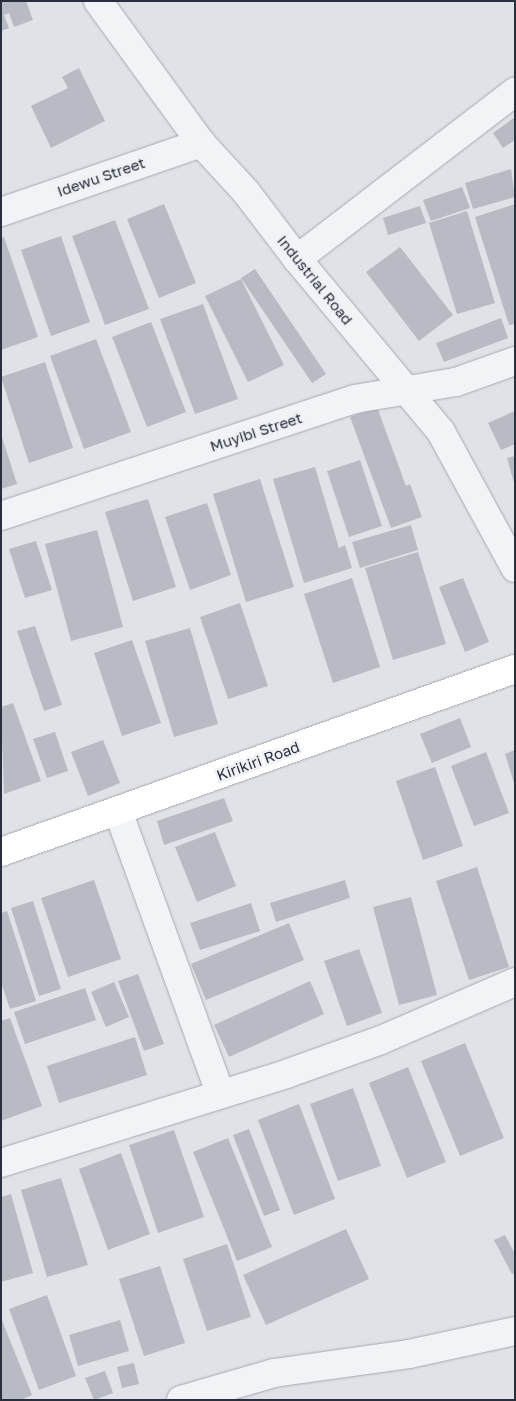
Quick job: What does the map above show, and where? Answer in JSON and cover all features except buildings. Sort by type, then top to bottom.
[{"type":"main road","name":"Kirikiri Road","points":[[1,852],[118,812],[515,669]]},
{"type":"street","name":"Industrial Road","points":[[98,1],[201,143],[246,192],[297,259],[441,432],[515,568]]},
{"type":"street","points":[[297,259],[515,92]]},
{"type":"street","name":"Idewu Street","points":[[1,212],[201,143]]},
{"type":"street","name":"Muyibi Street","points":[[1,516],[355,399],[456,382],[515,361]]},
{"type":"street","points":[[118,812],[220,1093]]},
{"type":"street","points":[[1,1163],[220,1093],[286,1074],[381,1040],[515,982]]},
{"type":"street","points":[[181,1400],[274,1373],[409,1354],[515,1331]]}]
